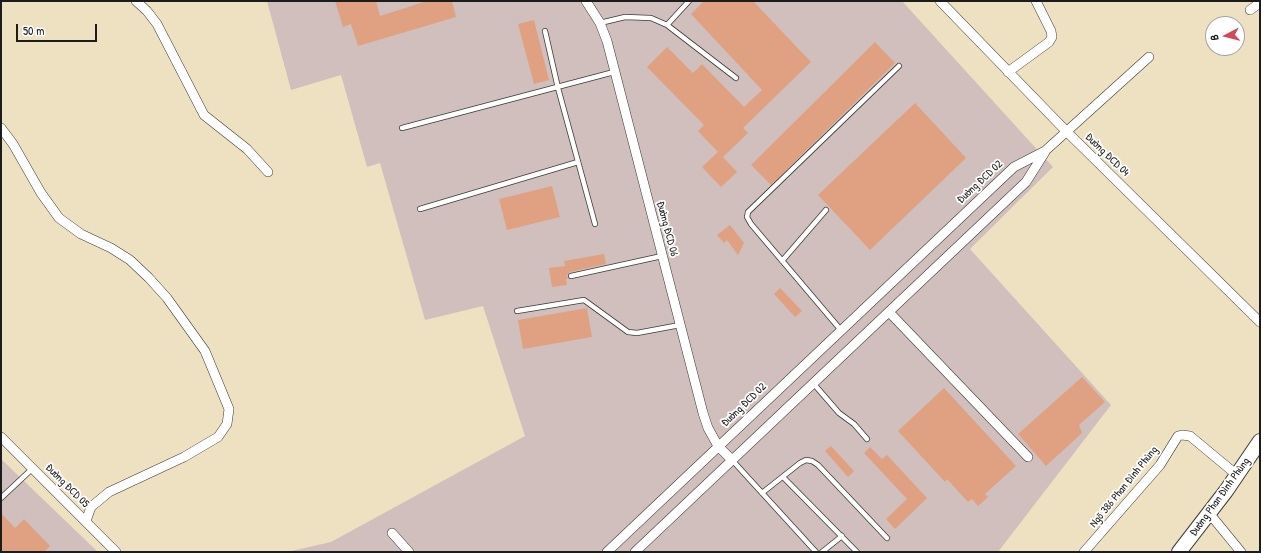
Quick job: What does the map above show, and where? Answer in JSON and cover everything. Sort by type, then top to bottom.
[{"type":"main road","name":"Đường Phan Đình Phùng","points":[[1179,552],[1209,514],[1260,441]]},
{"type":"street","points":[[136,1],[147,11],[157,24],[204,115],[247,149],[268,172]]},
{"type":"street","name":"Đường ĐCD 06","points":[[586,1],[600,23],[606,41],[706,421],[718,446],[732,460]]},
{"type":"street","name":"Đường ĐCD 04","points":[[940,1],[1067,132],[1260,322]]},
{"type":"street","points":[[1008,72],[1049,42],[1052,37],[1051,31],[1036,1]]},
{"type":"street","points":[[1250,10],[1257,5],[1258,1]]},
{"type":"street","points":[[635,552],[1026,182],[1045,151],[1149,57]]},
{"type":"street","points":[[1,128],[13,144],[41,193],[59,218],[81,234],[111,248],[130,260],[167,298],[205,351],[229,409],[227,424],[218,437],[184,457],[109,492],[91,507],[86,521]]},
{"type":"street","name":"Đường ĐCD 02","points":[[610,551],[840,329],[1014,167],[1045,151]]},
{"type":"street","points":[[888,312],[1028,457]]},
{"type":"street","name":"Ngõ 386 Phan Đình Phùng","points":[[1084,552],[1160,465],[1178,436],[1190,436],[1237,475]]},
{"type":"street","name":"Đường ĐCD 05","points":[[1,437],[116,552]]},
{"type":"street","points":[[1209,514],[1241,552]]},
{"type":"street","points":[[392,533],[409,552]]},
{"type":"lane","points":[[667,25],[689,1]]},
{"type":"lane","points":[[600,23],[635,17],[651,18],[667,25],[736,78]]},
{"type":"lane","points":[[544,31],[595,224]]},
{"type":"lane","points":[[840,329],[750,224],[747,217],[748,212],[899,66]]},
{"type":"lane","points":[[402,128],[614,72]]},
{"type":"lane","points":[[420,209],[578,162]]},
{"type":"lane","points":[[782,261],[826,210]]},
{"type":"lane","points":[[571,276],[662,256]]},
{"type":"lane","points":[[517,311],[584,300],[628,332],[637,333],[680,325]]},
{"type":"lane","points":[[813,383],[839,413],[854,424],[867,439]]},
{"type":"lane","points":[[732,460],[816,552]]},
{"type":"lane","points":[[762,493],[806,460],[812,461],[818,465],[887,538]]},
{"type":"lane","points":[[1,498],[33,468]]},
{"type":"lane","points":[[783,477],[857,552]]},
{"type":"lane","points":[[822,552],[842,536]]},
{"type":"shaded area","points":[[267,1],[902,1],[1053,167],[970,249],[1111,405],[998,552],[287,552],[331,542],[525,436],[483,306],[425,320],[380,163],[367,167],[341,75],[291,90]]},
{"type":"shaded area","points":[[1,459],[98,552],[1,552]]},
{"type":"building","points":[[335,1],[376,1],[380,16],[427,1],[452,1],[456,17],[358,46],[351,24],[343,27]]},
{"type":"building","points":[[704,1],[753,1],[811,62],[743,128],[748,133],[723,157],[737,172],[721,187],[702,167],[718,152],[698,131],[704,125],[647,67],[667,47],[693,73],[702,64],[744,107],[762,90],[691,14]]},
{"type":"building","points":[[534,20],[549,80],[534,84],[518,24]]},
{"type":"building","points":[[875,42],[895,63],[771,185],[751,165]]},
{"type":"building","points":[[915,103],[966,158],[870,250],[818,195]]},
{"type":"building","points":[[552,186],[560,217],[507,230],[499,199]]},
{"type":"building","points":[[730,225],[744,243],[738,255],[727,240],[724,243],[717,235]]},
{"type":"building","points":[[604,254],[606,264],[570,272],[567,275],[568,278],[566,279],[567,285],[552,287],[549,268],[565,266],[564,261]]},
{"type":"building","points":[[780,288],[802,311],[795,317],[774,294]]},
{"type":"building","points":[[587,308],[592,337],[523,349],[518,320]]},
{"type":"building","points":[[1082,377],[1105,402],[1079,425],[1082,433],[1046,466],[1018,434]]},
{"type":"building","points":[[944,388],[1016,466],[985,494],[988,497],[978,506],[972,499],[968,502],[947,479],[945,482],[898,431]]},
{"type":"building","points":[[831,446],[854,471],[848,477],[825,451]]},
{"type":"building","points":[[870,447],[882,459],[887,455],[927,498],[895,529],[886,519],[907,499],[864,453]]},
{"type":"building","points":[[1,513],[15,528],[24,519],[50,546],[44,552],[1,552]]}]
